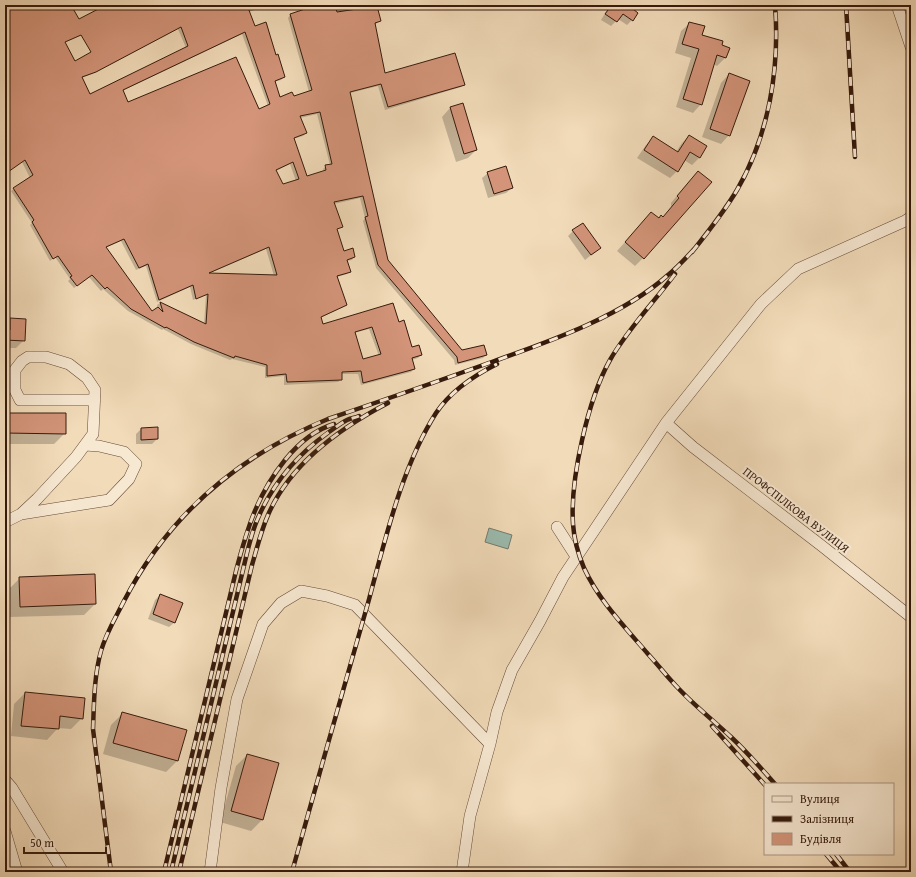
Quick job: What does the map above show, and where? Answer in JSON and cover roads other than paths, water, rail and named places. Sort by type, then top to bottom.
[{"type":"street","points":[[897,5],[911,47]]},
{"type":"street","points":[[462,872],[470,816],[490,744],[497,712],[512,670],[540,622],[563,577],[666,423],[761,304],[798,269],[911,217]]},
{"type":"street","points":[[5,522],[21,514],[42,494],[76,457],[93,434],[95,390],[87,378],[69,364],[46,357],[28,357],[22,361],[16,370],[15,390],[20,400],[94,400]]},
{"type":"street","name":"ПРОФСПІЛКОВА ВУЛИЦЯ","points":[[666,423],[693,447],[822,546],[911,617]]},
{"type":"street","points":[[21,514],[109,500],[129,479],[136,464],[124,452],[99,446],[85,445]]},
{"type":"street","points":[[557,527],[577,558]]},
{"type":"street","points":[[210,872],[221,788],[237,700],[263,624],[281,603],[301,591],[327,596],[355,605],[490,744]]},
{"type":"street","points":[[5,780],[12,788],[63,872]]},
{"type":"street","points":[[5,830],[17,872]]},
{"type":"railway","points":[[692,252],[716,222],[737,190],[757,147],[770,100],[774,77],[776,53],[775,5]]},
{"type":"railway","points":[[846,5],[855,157]]},
{"type":"railway","points":[[111,872],[93,729],[95,690],[99,660],[108,631],[142,570],[162,541],[185,515],[209,491],[236,470],[264,451],[295,434],[328,419],[557,338],[605,317],[649,290],[675,269],[696,247]]},
{"type":"railway","points":[[675,274],[617,349],[602,376],[582,440],[574,485],[573,524],[575,541],[582,563],[590,580],[613,613],[675,685],[737,743],[774,783]]},
{"type":"railway","points":[[292,872],[395,505],[413,457],[436,413],[448,398],[480,373],[497,364]]},
{"type":"railway","points":[[179,872],[252,565],[268,515],[289,480],[318,449],[352,424],[388,403]]},
{"type":"railway","points":[[171,872],[247,553],[256,522],[271,493],[297,460],[307,450],[338,426],[347,420],[359,416]]},
{"type":"railway","points":[[164,872],[236,571],[244,541],[254,513],[267,486],[290,454],[313,434],[334,424]]},
{"type":"railway","points":[[712,726],[764,784]]},
{"type":"railway","points":[[827,855],[841,872]]},
{"type":"railway","points":[[837,855],[850,872]]}]
